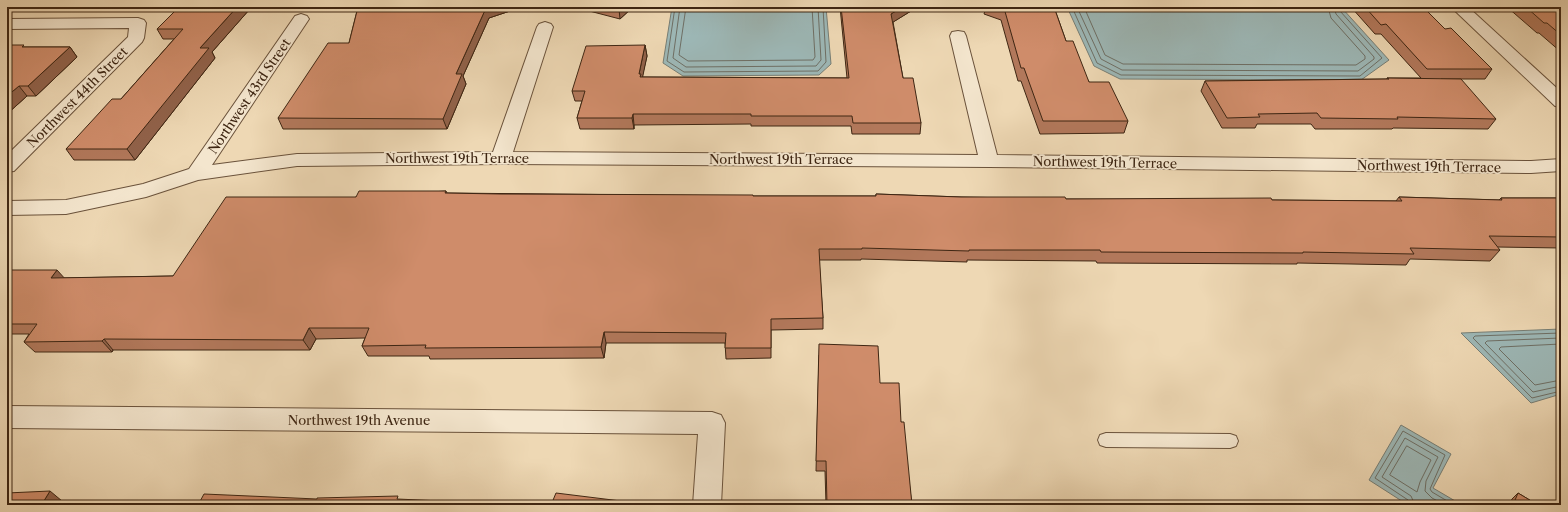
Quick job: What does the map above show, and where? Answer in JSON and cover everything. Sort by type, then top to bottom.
[{"type":"street","points":[[1459,7],[1561,102]]},
{"type":"street","name":"Northwest 43rd Street","points":[[196,174],[301,19]]},
{"type":"street","name":"Northwest 44th Street","points":[[7,24],[138,23],[136,38],[7,166]]},
{"type":"street","points":[[500,158],[545,27]]},
{"type":"street","points":[[958,36],[989,160]]},
{"type":"street","name":"Northwest 19th Terrace","points":[[7,208],[66,207],[146,190],[196,174],[298,160],[500,158],[989,160],[1531,167],[1561,165]]},
{"type":"street","name":"Northwest 19th Avenue","points":[[7,418],[712,423],[707,505]]},
{"type":"lane","points":[[1106,440],[1230,441]]},
{"type":"water","points":[[672,7],[826,7],[831,64],[819,75],[683,76],[663,63]]},
{"type":"water","points":[[1067,7],[1341,7],[1389,60],[1361,80],[1120,79],[1094,66]]},
{"type":"water","points":[[1561,329],[1561,394],[1531,403],[1461,333]]},
{"type":"water","points":[[1401,425],[1451,454],[1433,488],[1462,505],[1408,505],[1369,480]]},
{"type":"building","points":[[179,7],[237,7],[200,48],[209,48],[127,149],[66,149],[112,99],[121,99],[183,29],[157,29]]},
{"type":"building","points":[[358,7],[488,7],[486,8],[456,74],[462,74],[443,119],[278,118],[328,43],[349,43]]},
{"type":"building","points":[[841,7],[902,7],[891,14],[903,78],[913,78],[921,123],[853,123],[852,116],[751,116],[751,114],[633,114],[632,118],[577,118],[585,91],[572,91],[586,46],[645,45],[639,74],[641,74],[640,77],[849,78]]},
{"type":"building","points":[[1001,7],[1054,7],[1066,41],[1073,41],[1089,82],[1109,82],[1128,121],[1043,121],[1024,68],[1021,68],[1004,8]]},
{"type":"building","points":[[1365,7],[1423,7],[1445,29],[1451,28],[1492,69],[1427,69],[1386,24],[1381,25]]},
{"type":"building","points":[[1526,7],[1561,7],[1561,35],[1547,23],[1544,23]]},
{"type":"building","points":[[7,45],[24,45],[22,47],[70,47],[28,86],[19,86],[7,96]]},
{"type":"building","points":[[1387,78],[1461,79],[1496,119],[1397,117],[1398,119],[1321,118],[1317,113],[1258,114],[1260,117],[1227,118],[1205,81],[1389,79]]},
{"type":"building","points":[[359,191],[753,196],[876,196],[876,194],[961,197],[1065,197],[1066,199],[1271,198],[1272,200],[1402,201],[1399,197],[1502,200],[1501,198],[1561,198],[1561,237],[1489,236],[1500,250],[1410,248],[1414,254],[1303,252],[1101,252],[1100,250],[969,251],[862,248],[819,249],[823,318],[771,319],[771,348],[725,348],[726,333],[604,332],[601,347],[425,348],[426,345],[362,346],[369,328],[309,328],[303,340],[104,339],[102,341],[24,342],[37,324],[7,324],[7,270],[57,270],[51,278],[173,276],[226,197],[356,197]]},
{"type":"building","points":[[819,344],[878,346],[880,383],[899,383],[901,422],[904,422],[912,505],[827,505],[826,461],[816,461]]},
{"type":"building","points":[[50,491],[42,504],[146,504],[7,505],[7,493]]},
{"type":"building","points":[[556,493],[629,502],[628,505],[551,505]]},
{"type":"building","points":[[1518,493],[1538,505],[1513,505]]},
{"type":"building","points":[[204,494],[317,499],[398,496],[397,499],[531,505],[198,505]]}]
